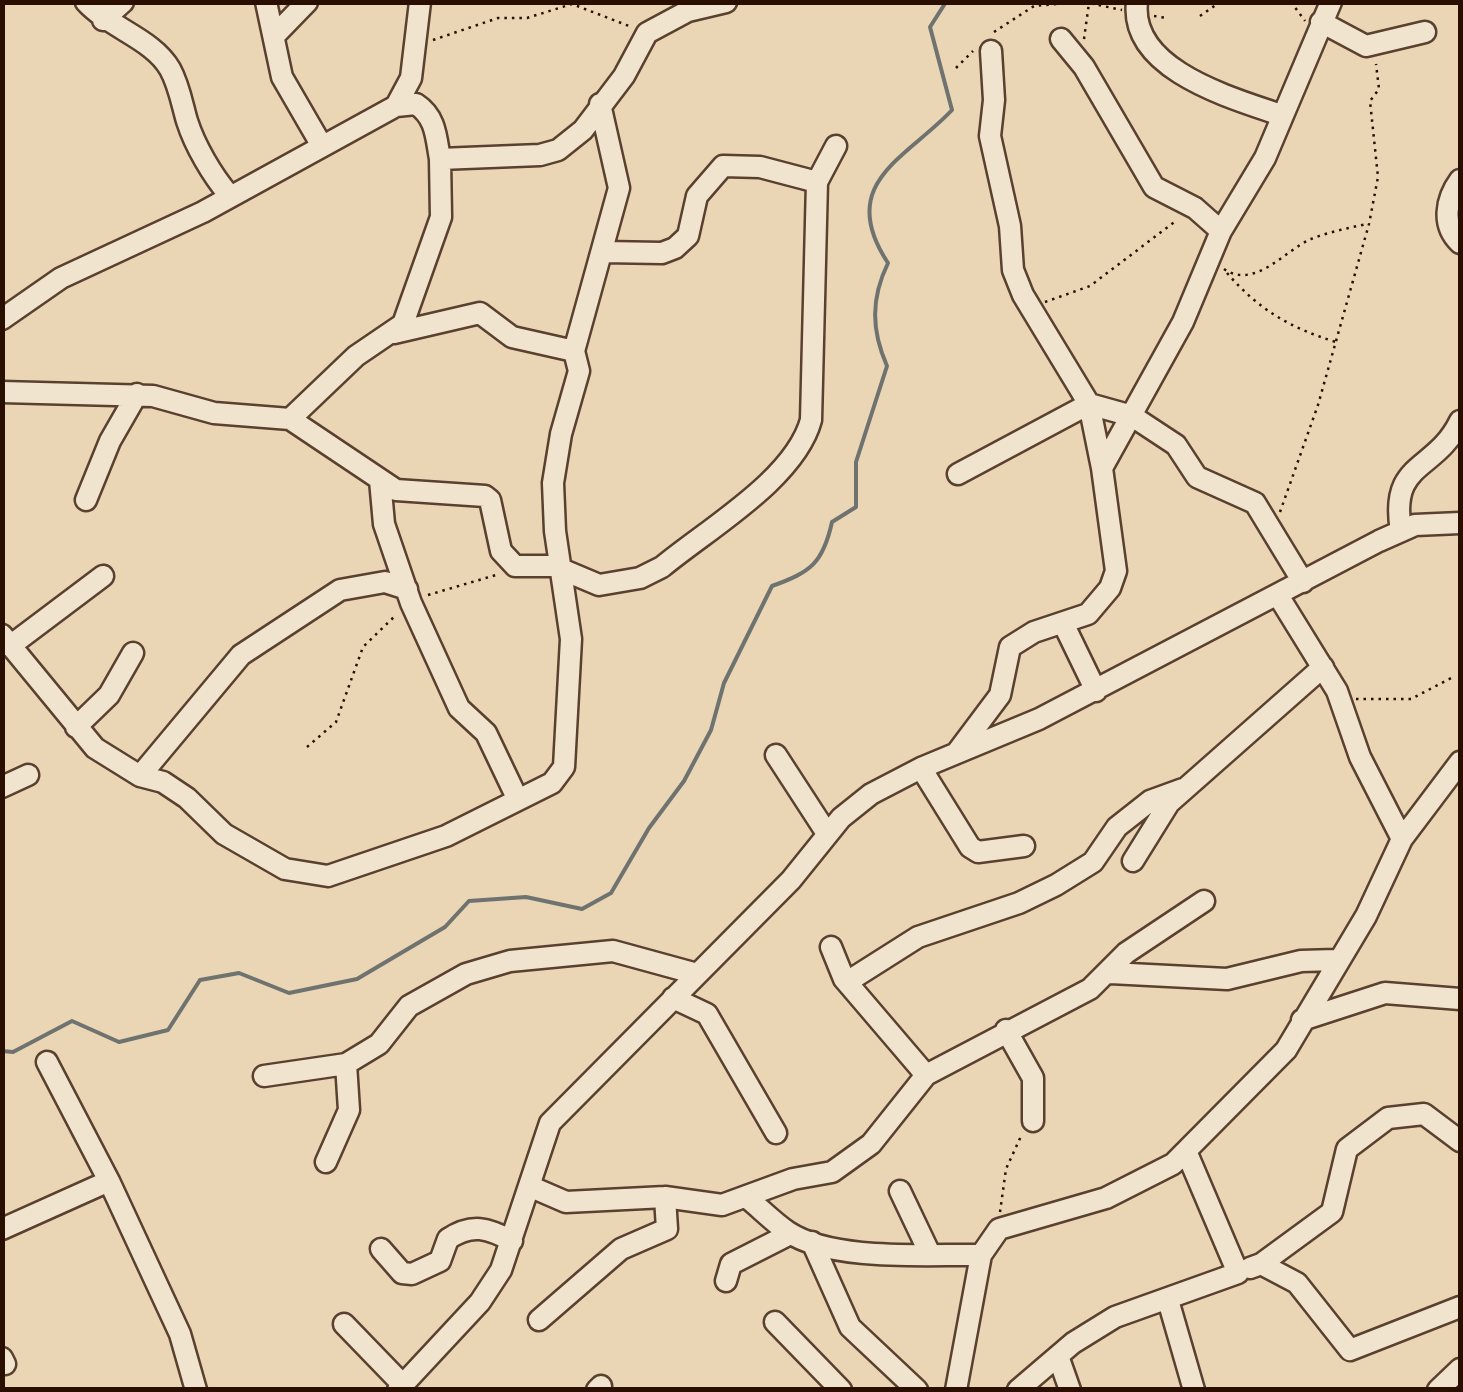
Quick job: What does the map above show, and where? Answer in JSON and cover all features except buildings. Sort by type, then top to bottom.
[{"type":"street","points":[[86,2],[103,20],[159,54],[172,71],[188,125],[215,178],[230,194]]},
{"type":"street","points":[[103,20],[123,2]]},
{"type":"street","points":[[266,2],[282,77],[322,146]]},
{"type":"street","points":[[274,36],[306,2]]},
{"type":"street","points":[[396,106],[411,78],[420,2]]},
{"type":"street","points":[[440,159],[540,155],[558,150],[583,130],[624,76],[648,34],[688,11],[726,2]]},
{"type":"street","points":[[1138,2],[1140,33],[1174,71],[1281,115]]},
{"type":"street","points":[[1102,468],[1264,158],[1331,2]]},
{"type":"street","points":[[1320,24],[1366,46],[1425,32]]},
{"type":"street","points":[[1061,39],[1084,67],[1154,187],[1195,208],[1218,241]]},
{"type":"street","points":[[394,333],[410,312],[441,217],[440,159],[416,51]]},
{"type":"street","points":[[958,750],[970,729],[1000,695],[1010,647],[1034,632],[1088,614],[1101,603],[1116,571],[1089,404],[1031,308],[1013,270],[1010,226],[992,152],[991,51]]},
{"type":"street","points":[[2,319],[61,278],[203,212],[396,106],[416,104],[434,122]]},
{"type":"street","points":[[102,576],[6,641],[95,748],[140,776],[163,782],[244,848],[300,875],[328,876],[426,843],[552,783],[564,767],[570,638],[553,482],[561,434],[579,371],[574,351],[619,188],[600,104]]},
{"type":"street","points":[[2,392],[137,394],[214,414],[290,419],[396,490],[485,496],[490,500],[501,550],[515,566],[560,567],[599,585],[651,572],[783,470],[804,442],[810,420],[817,182],[836,146]]},
{"type":"street","points":[[604,252],[662,253],[674,248],[688,236],[697,196],[723,166],[760,168],[817,182]]},
{"type":"street","points":[[1460,180],[1448,202],[1448,220],[1452,235],[1460,243]]},
{"type":"street","points":[[290,419],[356,356],[394,333],[480,313],[534,346],[574,351]]},
{"type":"street","points":[[86,500],[110,442],[137,394]]},
{"type":"street","points":[[958,474],[1089,404],[1132,416],[1176,444],[1197,477],[1246,496],[1274,528],[1304,582]]},
{"type":"street","points":[[1401,531],[1396,501],[1400,488],[1451,438],[1460,421]]},
{"type":"street","points":[[380,480],[384,524],[409,596],[459,708],[486,733],[518,800]]},
{"type":"street","points":[[344,1324],[400,1387],[480,1302],[512,1241],[550,1123],[597,1070],[791,880],[826,832],[871,794],[958,750],[1096,691],[1401,531],[1416,525],[1460,523]]},
{"type":"street","points":[[140,776],[241,655],[340,590],[385,582],[409,596]]},
{"type":"street","points":[[1279,597],[1340,698],[1360,757],[1402,839]]},
{"type":"street","points":[[1063,624],[1096,691]]},
{"type":"street","points":[[76,728],[109,695],[133,653]]},
{"type":"street","points":[[1133,861],[1161,814],[1183,789],[1323,666]]},
{"type":"street","points":[[776,756],[826,832]]},
{"type":"street","points":[[956,1390],[981,1255],[998,1229],[1038,1221],[1141,1183],[1186,1151],[1286,1050],[1336,960],[1366,916],[1402,839],[1460,762]]},
{"type":"street","points":[[921,768],[970,847],[978,852],[1024,846]]},
{"type":"street","points":[[2,787],[28,775]]},
{"type":"street","points":[[847,982],[918,938],[1019,904],[1056,885],[1093,862],[1117,827],[1150,801],[1183,789]]},
{"type":"street","points":[[529,1186],[566,1202],[664,1197],[722,1204],[792,1179],[824,1176],[870,1144],[926,1075],[1090,989],[1126,953],[1204,901]]},
{"type":"street","points":[[831,947],[847,982],[926,1075]]},
{"type":"street","points":[[264,1076],[346,1064],[379,1044],[409,1006],[466,974],[510,961],[614,951],[697,974]]},
{"type":"street","points":[[1110,973],[1227,979],[1300,961],[1336,960]]},
{"type":"street","points":[[1302,1020],[1385,992],[1460,998]]},
{"type":"street","points":[[674,998],[707,1014],[776,1133]]},
{"type":"street","points":[[1006,1030],[1033,1078],[1034,1122]]},
{"type":"street","points":[[46,1062],[109,1181],[180,1334],[196,1390]]},
{"type":"street","points":[[326,1162],[349,1110],[346,1064]]},
{"type":"street","points":[[1018,1390],[1058,1356],[1115,1317],[1260,1264],[1332,1212],[1347,1149],[1388,1118],[1424,1114],[1460,1140]]},
{"type":"street","points":[[1186,1151],[1238,1272]]},
{"type":"street","points":[[2,1230],[109,1181]]},
{"type":"street","points":[[900,1190],[930,1254]]},
{"type":"street","points":[[539,1320],[621,1249],[667,1229],[664,1197]]},
{"type":"street","points":[[746,1197],[790,1234],[812,1242],[869,1253],[981,1255]]},
{"type":"street","points":[[380,1249],[402,1273],[412,1274],[440,1261],[448,1239],[474,1227],[488,1228],[512,1241]]},
{"type":"street","points":[[726,1282],[731,1264],[790,1234]]},
{"type":"street","points":[[812,1242],[850,1327],[916,1390]]},
{"type":"street","points":[[1260,1264],[1297,1282],[1350,1350],[1460,1307]]},
{"type":"street","points":[[1168,1300],[1194,1390]]},
{"type":"street","points":[[775,1322],[841,1390]]},
{"type":"street","points":[[1058,1356],[1070,1390]]},
{"type":"street","points":[[1438,1390],[1460,1369]]},
{"type":"path","points":[[956,68],[1010,18],[1034,6],[1079,2]]},
{"type":"path","points":[[1200,16],[1220,2]]},
{"type":"path","points":[[1291,2],[1299,16],[1320,24]]},
{"type":"path","points":[[416,51],[498,18],[527,18],[566,5],[579,6],[623,26],[634,26]]},
{"type":"path","points":[[1274,528],[1337,342],[1378,177],[1370,101],[1379,89],[1378,70],[1366,46]]},
{"type":"path","points":[[1031,308],[1090,286],[1195,208]]},
{"type":"path","points":[[1227,273],[1266,269],[1306,241],[1369,224]]},
{"type":"path","points":[[1218,241],[1227,273],[1252,303],[1306,333],[1337,342]]},
{"type":"path","points":[[307,747],[336,722],[363,646],[409,596],[497,574]]},
{"type":"path","points":[[1340,698],[1411,699],[1455,676]]},
{"type":"path","points":[[998,1229],[1006,1169],[1022,1134],[1034,1122]]},
{"type":"waterway","points":[[2,1051],[13,1052],[72,1021],[119,1042],[168,1030],[200,980],[239,973],[289,993],[357,979],[445,927],[469,901],[526,897],[582,909],[611,893],[649,828],[684,781],[711,730],[724,683],[772,586],[797,576],[813,564],[824,547],[832,522],[856,507],[856,462],[887,366],[875,314],[878,289],[888,263],[874,235],[869,212],[873,192],[883,175],[952,110],[930,27],[946,2]]}]
